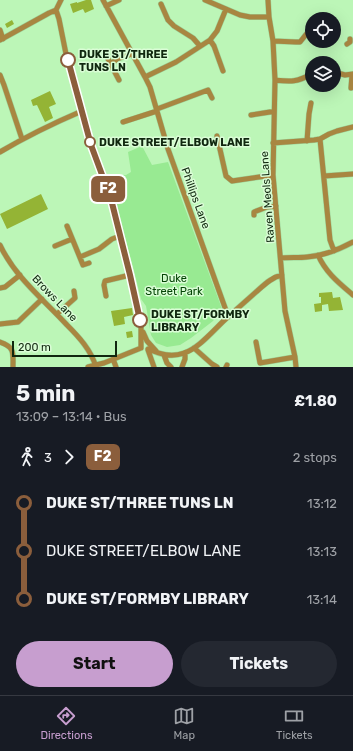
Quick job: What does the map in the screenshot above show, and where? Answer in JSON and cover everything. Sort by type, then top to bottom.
[{"type":"street","points":[[64,0],[60,2],[56,10],[66,54],[91,145],[111,199],[146,346],[154,367]]},
{"type":"street","name":"Phillips Lane","points":[[103,0],[146,77],[150,87],[168,149],[228,316]]},
{"type":"street","points":[[106,6],[119,0]]},
{"type":"street","points":[[204,0],[240,15],[250,17],[269,17]]},
{"type":"street","name":"Raven Meols Lane","points":[[268,0],[273,41],[275,80],[273,175],[285,310],[296,367]]},
{"type":"street","points":[[161,4],[168,20],[174,26],[193,38],[200,46]]},
{"type":"street","points":[[146,77],[176,62],[210,40],[217,31],[226,9]]},
{"type":"street","points":[[0,30],[2,40],[49,12],[56,10]]},
{"type":"street","points":[[273,41],[300,42],[305,35]]},
{"type":"street","points":[[210,40],[214,46],[223,71]]},
{"type":"street","points":[[111,64],[117,59],[132,54]]},
{"type":"street","points":[[108,59],[119,80]]},
{"type":"street","points":[[341,74],[352,75],[350,88]]},
{"type":"street","points":[[0,75],[22,139]]},
{"type":"street","points":[[275,80],[294,81],[305,78]]},
{"type":"street","points":[[123,122],[208,90],[212,98]]},
{"type":"street","points":[[307,141],[309,114],[312,103]]},
{"type":"street","points":[[0,152],[22,139],[82,111]]},
{"type":"street","points":[[251,122],[252,113],[274,112]]},
{"type":"street","points":[[273,143],[320,139],[337,131],[353,127]]},
{"type":"street","points":[[217,136],[226,176],[232,180],[273,175]]},
{"type":"street","points":[[320,139],[330,240],[334,251]]},
{"type":"street","points":[[324,176],[353,174]]},
{"type":"street","points":[[254,215],[254,212],[276,206]]},
{"type":"street","points":[[67,226],[83,265],[89,263]]},
{"type":"street","points":[[80,257],[99,249],[112,239],[120,236]]},
{"type":"street","points":[[54,246],[72,239]]},
{"type":"street","points":[[281,258],[318,255],[334,251],[353,242]]},
{"type":"street","name":"Brows Lane","points":[[0,245],[10,263],[20,275],[80,338],[91,354],[96,366]]},
{"type":"street","points":[[318,255],[328,272],[337,282],[353,295]]},
{"type":"street","points":[[0,288],[5,287],[20,275]]},
{"type":"street","points":[[106,296],[104,285],[105,281],[130,275]]},
{"type":"street","points":[[146,346],[164,355],[185,353],[194,348],[212,333],[228,316],[274,278],[282,275]]},
{"type":"street","points":[[57,314],[75,298],[74,291]]},
{"type":"street","points":[[0,324],[18,322],[42,299]]},
{"type":"street","points":[[0,342],[8,345],[13,352],[13,367]]},
{"type":"street","points":[[256,342],[260,363],[295,357]]},
{"type":"street","points":[[88,367],[96,366],[146,346]]},
{"type":"street","points":[[194,348],[217,367]]},
{"type":"street","points":[[182,367],[185,353]]},
{"type":"street","points":[[164,355],[167,363],[171,367]]},
{"type":"street","points":[[113,359],[116,367]]},
{"type":"green space","name":"Duke Street Park","points":[[142,146],[152,165],[168,162],[222,309],[213,321],[180,345],[167,347],[156,343],[151,335],[146,306],[141,299],[109,176],[126,175],[131,172],[128,152]]},
{"type":"building","points":[[91,0],[94,9],[85,13],[83,9],[73,13],[70,4]]},
{"type":"building","points":[[12,20],[14,24],[7,28],[5,24]]},
{"type":"building","points":[[50,91],[56,104],[49,107],[53,118],[45,122],[37,105],[33,106],[31,100]]},
{"type":"building","points":[[41,194],[48,209],[7,229],[0,214]]},
{"type":"building","points":[[332,292],[333,298],[340,297],[343,310],[329,311],[328,304],[322,305],[322,311],[315,312],[314,304],[321,303],[319,293]]},
{"type":"building","points":[[132,308],[133,315],[124,317],[125,324],[114,326],[111,311]]},
{"type":"building","points":[[132,331],[133,337],[127,338],[126,332]]},
{"type":"bus line","name":"F2","points":[[68,60],[91,145],[111,199],[140,320]]},
{"type":"place","name":"DUKE ST/THREE TUNS LN","points":[[68,60]]},
{"type":"place","name":"DUKE STREET/ELBOW LANE","points":[[90,142]]},
{"type":"place","name":"DUKE ST/FORMBY LIBRARY","points":[[140,320]]}]
